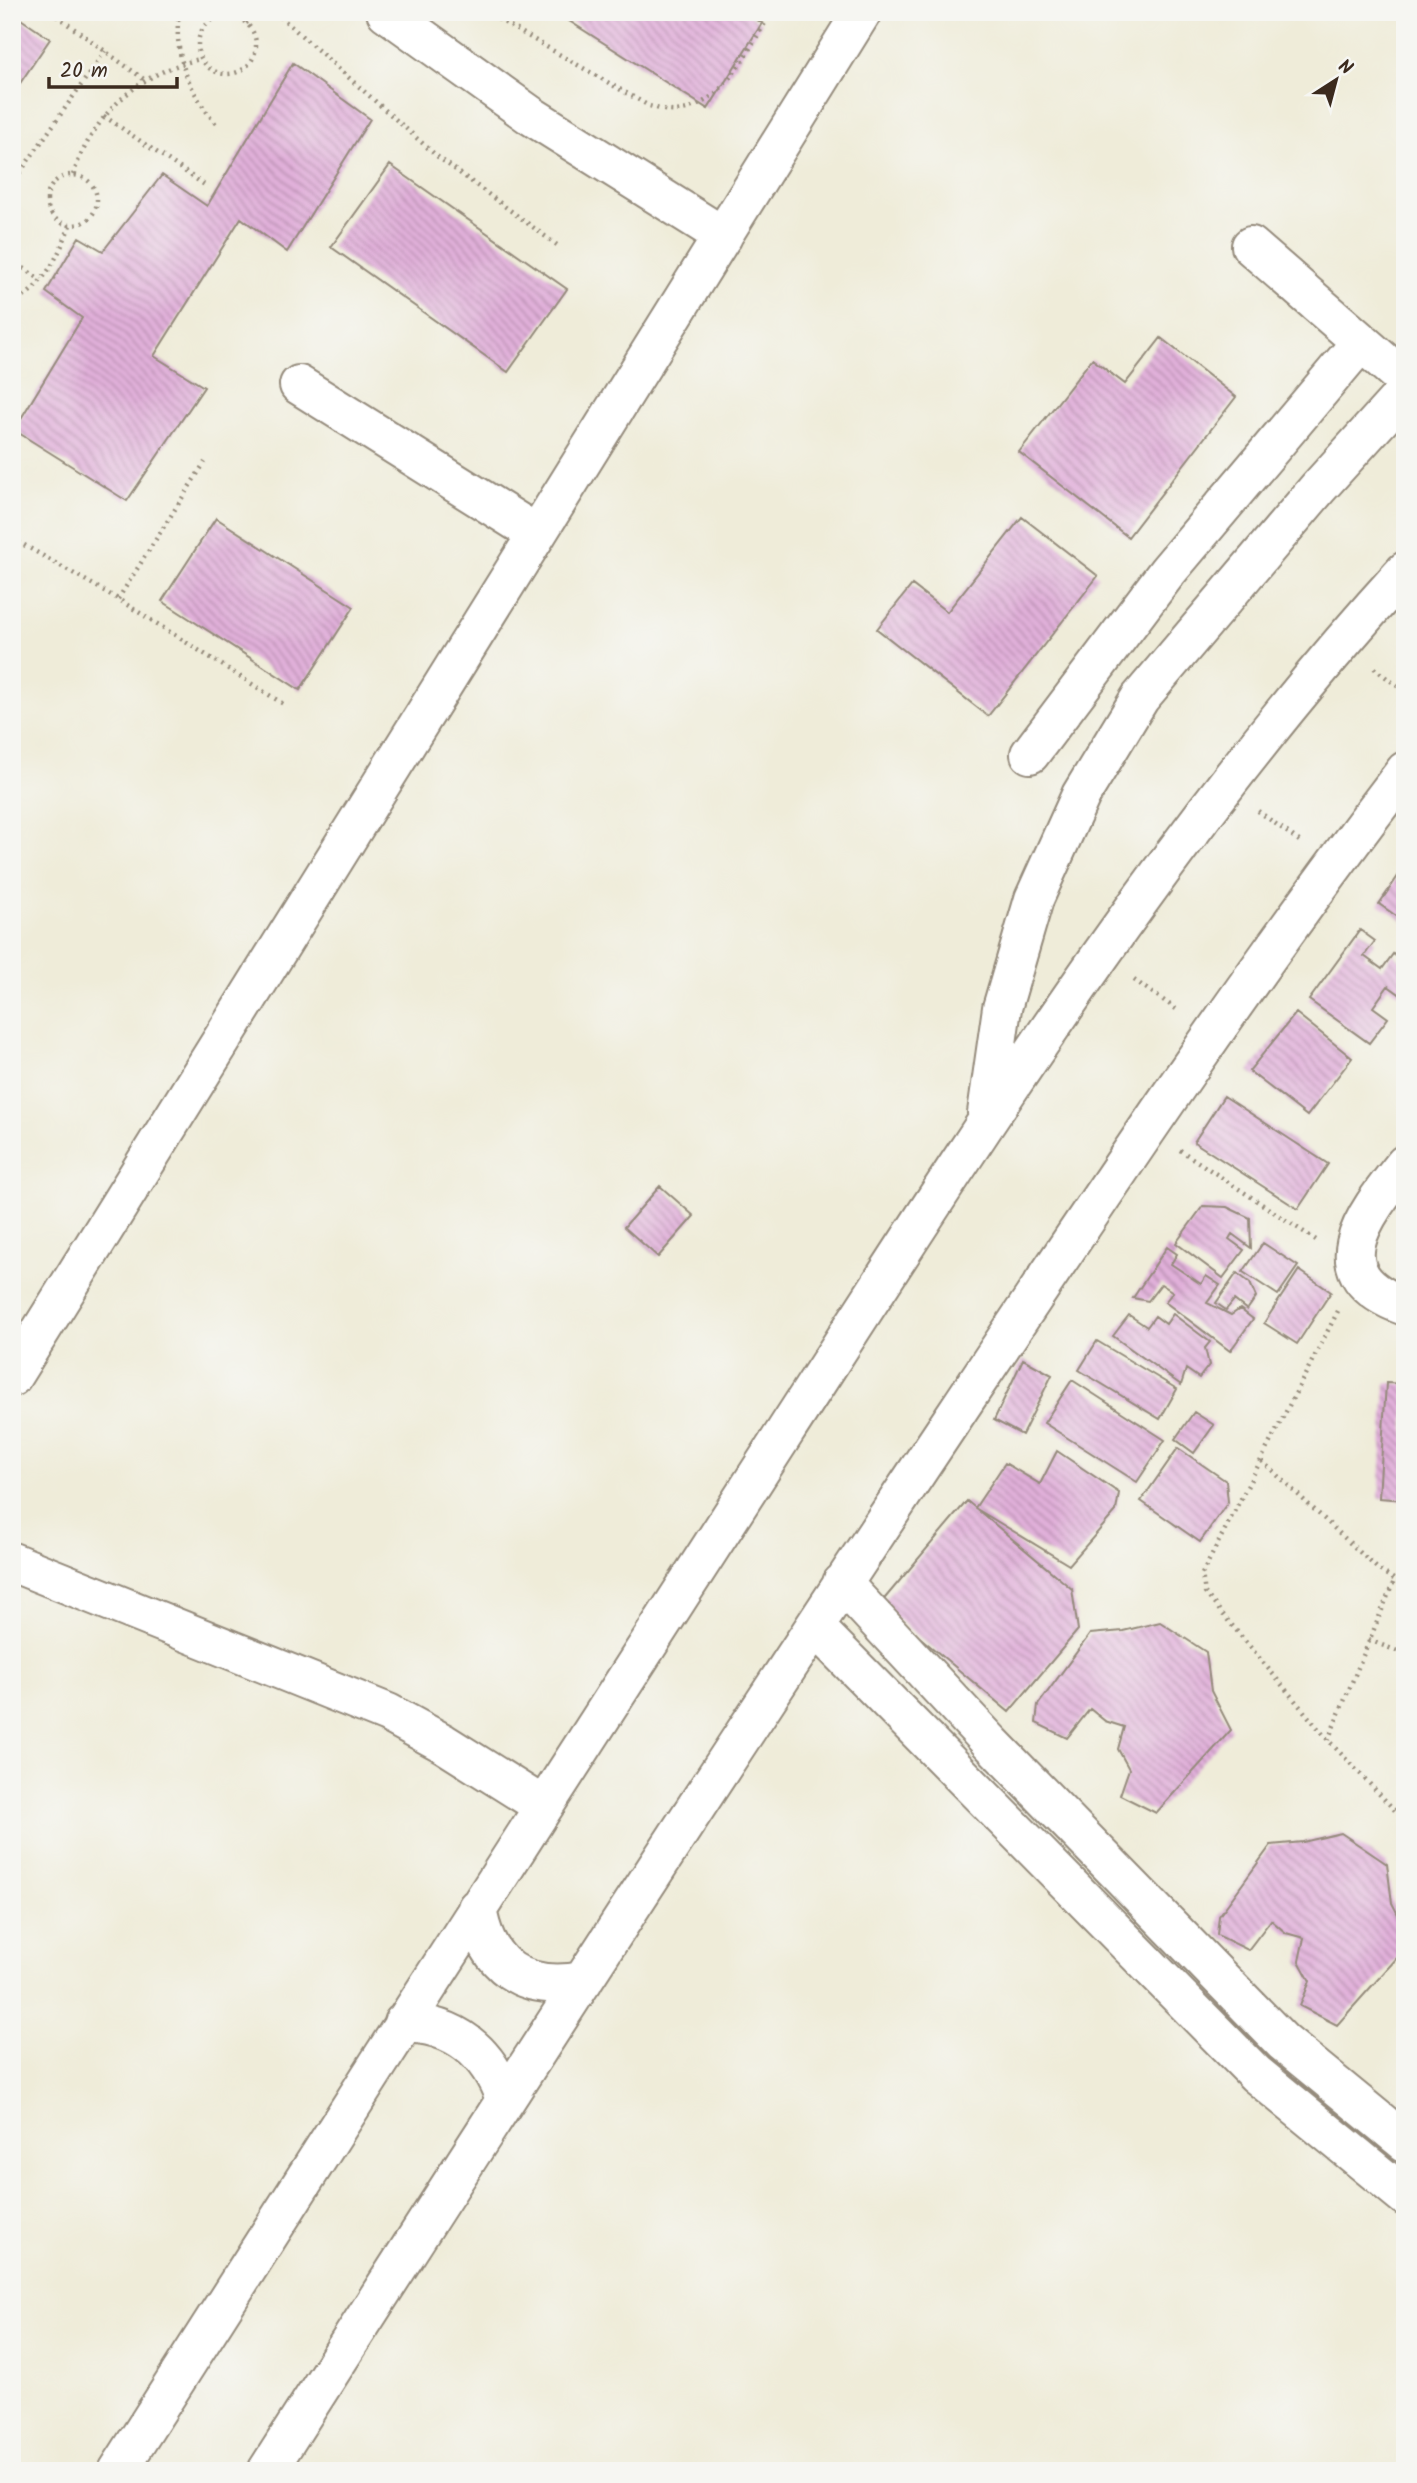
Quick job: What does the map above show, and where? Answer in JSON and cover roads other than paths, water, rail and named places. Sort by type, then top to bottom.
[{"type":"street","points":[[386,12],[530,115],[723,236]]},
{"type":"street","points":[[12,1377],[862,12]]},
{"type":"street","points":[[1251,246],[1405,380]]},
{"type":"street","points":[[1030,754],[1168,571],[1361,342]]},
{"type":"street","points":[[299,385],[537,534]]},
{"type":"street","points":[[985,1123],[1006,996],[1034,899],[1081,795],[1140,698],[1318,488],[1405,392]]},
{"type":"street","points":[[118,2471],[477,1908],[985,1123],[1098,956],[1340,642],[1405,571]]},
{"type":"street","points":[[267,2471],[505,2099],[842,1583],[1147,1128],[1332,866],[1405,771]]},
{"type":"street","points":[[1405,1164],[1360,1224],[1355,1254],[1359,1269],[1368,1284],[1381,1296],[1405,1306]]},
{"type":"street","points":[[12,1562],[388,1713],[443,1743],[543,1806]]},
{"type":"street","points":[[842,1583],[1283,2042],[1405,2142]]},
{"type":"street","points":[[814,1627],[1256,2074],[1405,2196]]},
{"type":"street","points":[[893,1706],[925,1672]]},
{"type":"street","points":[[477,1908],[484,1939],[503,1965],[520,1977],[541,1984],[562,1985],[583,1981]]},
{"type":"street","points":[[403,2023],[426,2024],[447,2030],[466,2041],[484,2057],[498,2077],[505,2099]]}]
